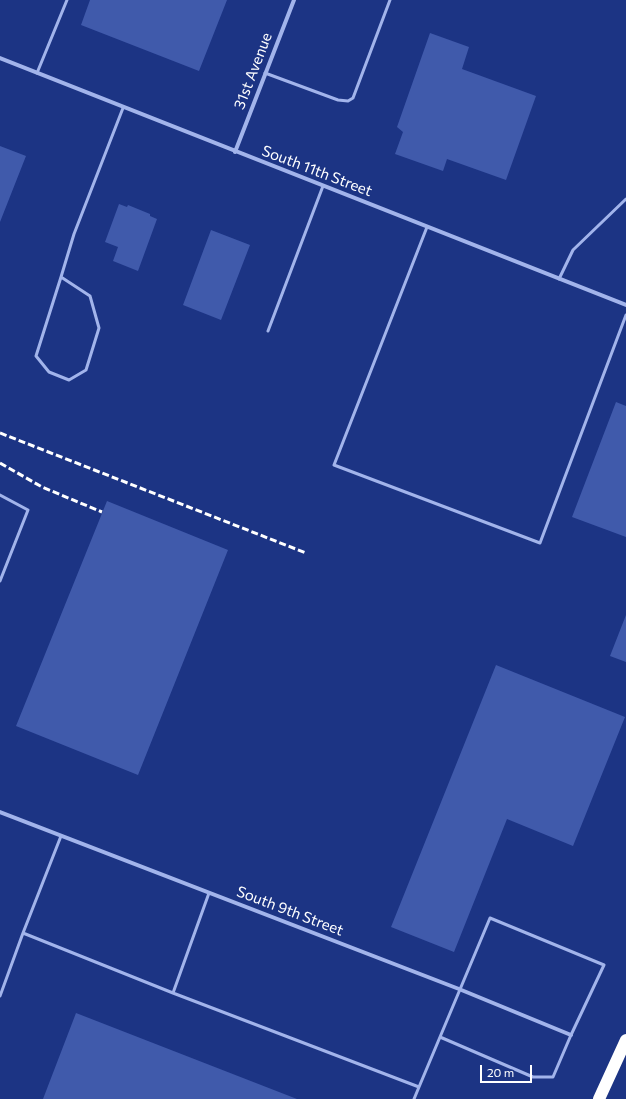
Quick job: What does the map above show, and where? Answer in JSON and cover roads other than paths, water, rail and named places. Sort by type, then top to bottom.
[{"type":"highway","points":[[599,1099],[626,1040]]},
{"type":"street","name":"31st Avenue","points":[[235,152],[294,0]]},
{"type":"street","name":"South 11th Street","points":[[0,58],[123,108],[626,305]]},
{"type":"street","name":"South 9th Street","points":[[0,812],[459,989],[571,1035]]},
{"type":"lane","points":[[37,73],[66,0]]},
{"type":"lane","points":[[265,73],[338,100],[348,101],[353,98],[390,0]]},
{"type":"lane","points":[[61,277],[90,296],[99,328],[86,370],[69,380],[49,372],[36,356],[74,234],[123,108]]},
{"type":"lane","points":[[268,331],[323,186]]},
{"type":"lane","points":[[559,279],[573,250],[626,199]]},
{"type":"lane","points":[[427,227],[334,465],[540,543],[626,315]]},
{"type":"lane","points":[[0,495],[28,510],[0,581]]},
{"type":"lane","points":[[0,996],[61,836]]},
{"type":"lane","points":[[172,993],[209,893]]},
{"type":"lane","points":[[414,1099],[459,989],[471,966],[490,918],[604,965],[553,1077],[533,1077],[440,1037]]},
{"type":"lane","points":[[23,933],[172,993],[419,1087]]},
{"type":"railway","points":[[0,433],[306,553]]},
{"type":"railway","points":[[0,463],[42,487],[102,512]]}]
